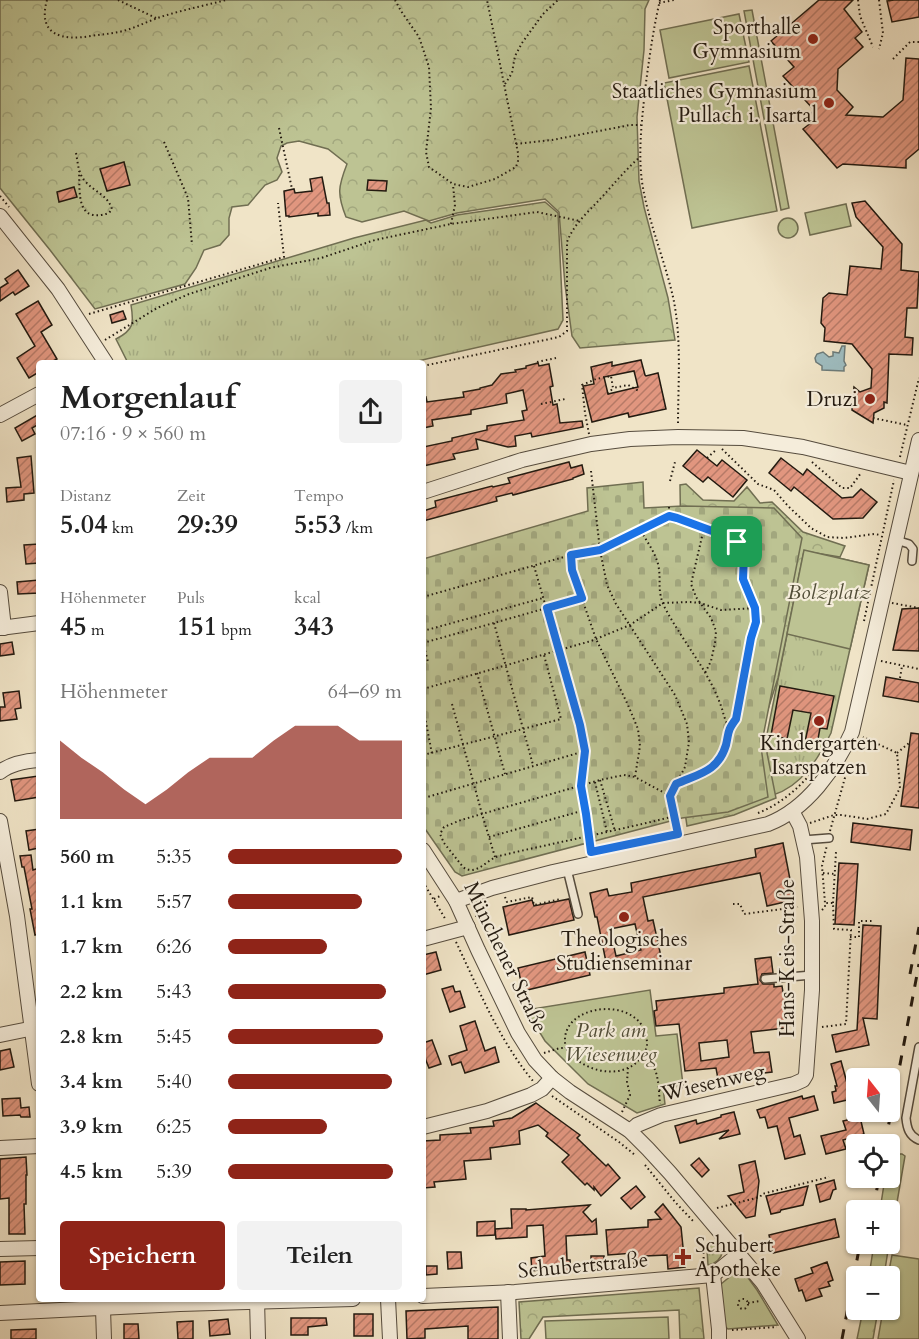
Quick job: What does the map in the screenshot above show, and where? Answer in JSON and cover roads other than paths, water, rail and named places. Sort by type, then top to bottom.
[{"type":"street","points":[[0,216],[58,289],[101,360]]},
{"type":"street","points":[[0,415],[36,396]]},
{"type":"street","points":[[426,491],[522,460],[591,444],[678,436],[743,438],[803,447],[911,473]]},
{"type":"street","points":[[453,895],[768,824],[780,820],[805,800],[830,772],[852,732],[919,440]]},
{"type":"street","points":[[0,592],[2,628],[36,623]]},
{"type":"street","points":[[0,772],[6,768],[36,760]]},
{"type":"street","name":"Hans-Keis-Straße","points":[[792,811],[801,826],[818,904],[812,921],[810,1028],[806,1075]]},
{"type":"street","points":[[0,821],[35,1028],[0,1035]]},
{"type":"street","name":"Münchener Straße","points":[[426,854],[453,895],[518,1033],[535,1060],[552,1078],[570,1092],[630,1131],[670,1173],[763,1284],[798,1339]]},
{"type":"street","points":[[426,938],[468,927]]},
{"type":"street","name":"Wiesenweg","points":[[630,1131],[637,1125],[661,1115],[795,1084],[803,1080],[806,1075]]},
{"type":"street","points":[[426,1126],[488,1111],[531,1095],[542,1089],[552,1078]]},
{"type":"street","points":[[0,1148],[36,1146]]},
{"type":"street","points":[[0,1249],[36,1248]]},
{"type":"street","points":[[719,1334],[709,1275],[739,1254]]},
{"type":"street","name":"Schubertstraße","points":[[426,1296],[508,1292],[709,1275]]},
{"type":"street","points":[[508,1292],[510,1339]]},
{"type":"street","points":[[0,1313],[44,1305],[103,1309],[238,1302]]},
{"type":"street","points":[[257,1302],[258,1339]]},
{"type":"street","points":[[388,1302],[390,1339]]},
{"type":"street","points":[[103,1309],[104,1339]]},
{"type":"lane","points":[[896,540],[909,544],[913,549],[912,561]]},
{"type":"lane","points":[[803,840],[829,838]]},
{"type":"lane","points":[[567,869],[578,914]]},
{"type":"lane","points":[[765,979],[812,975]]},
{"type":"lane","points":[[919,1047],[906,1119],[911,1135],[919,1140]]},
{"type":"water","points":[[842,346],[845,346],[844,371],[822,370],[822,366],[816,362],[817,354],[823,352],[829,357],[833,356],[833,352],[839,353]]},
{"type":"railway","points":[[910,974],[919,927]]},
{"type":"railway","points":[[887,1134],[919,964]]},
{"type":"railway","points":[[875,1200],[877,1188]]},
{"type":"railway","points":[[842,1339],[858,1254]]},
{"type":"place","name":"Sporthalle Gymnasium","points":[[813,39]]},
{"type":"place","name":"Staatliches Gymnasium Pullach i. Isartal","points":[[829,103]]},
{"type":"place","name":"Druzi","points":[[870,399]]},
{"type":"place","name":"Kindergarten Isarspatzen","points":[[819,721]]},
{"type":"place","name":"Theologisches Studienseminar","points":[[624,917]]},
{"type":"place","name":"Schubert Apotheke","points":[[683,1257]]},
{"type":"park label","name":"Bolzplatz","points":[[829,592]]},
{"type":"park label","name":"Park am Wiesenweg","points":[[611,1042]]}]
